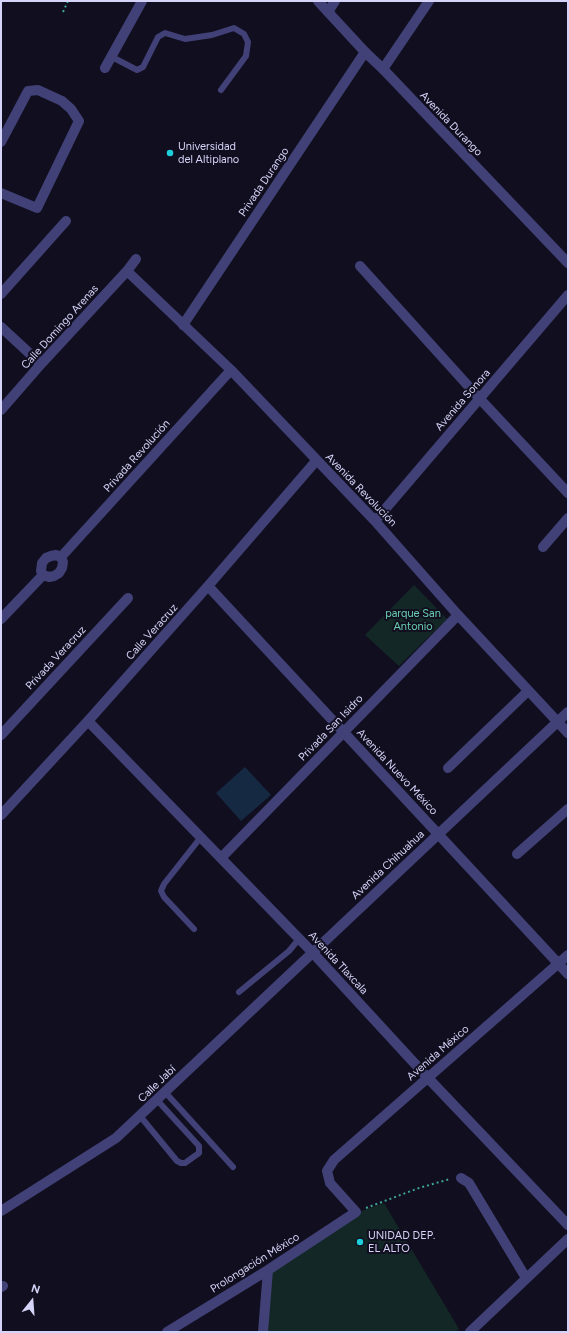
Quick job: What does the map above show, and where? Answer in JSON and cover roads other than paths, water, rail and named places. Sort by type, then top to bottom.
[{"type":"street","points":[[105,68],[142,1]]},
{"type":"street","name":"Avenida Durango","points":[[318,1],[365,52],[568,263]]},
{"type":"street","points":[[328,12],[336,1]]},
{"type":"street","points":[[383,69],[429,1]]},
{"type":"street","name":"Privada Durango","points":[[183,325],[365,52]]},
{"type":"street","points":[[1,142],[28,91],[38,90],[62,101],[72,109],[79,121],[37,208],[1,193]]},
{"type":"street","points":[[1,294],[66,221]]},
{"type":"street","name":"Calle Domingo Arenas","points":[[1,410],[41,364],[127,271],[136,259]]},
{"type":"street","points":[[360,266],[480,399],[568,493]]},
{"type":"street","name":"Avenida Revolución","points":[[127,271],[231,370],[316,461],[375,521],[528,691],[568,733]]},
{"type":"street","name":"Avenida Sonora","points":[[375,521],[568,295]]},
{"type":"street","points":[[1,327],[41,364]]},
{"type":"street","name":"Privada Revolución","points":[[43,575],[48,577],[59,573],[63,562],[61,557],[231,370]]},
{"type":"street","name":"Calle Veracruz","points":[[1,815],[88,721],[208,586],[316,461]]},
{"type":"street","points":[[543,547],[568,518]]},
{"type":"street","points":[[1,619],[43,575],[41,571],[42,563],[46,558],[56,555],[61,557]]},
{"type":"street","name":"Avenida Nuevo México","points":[[208,586],[568,974]]},
{"type":"street","name":"Privada Veracruz","points":[[1,735],[128,598]]},
{"type":"street","name":"Privada San Isidro","points":[[221,858],[458,614]]},
{"type":"street","points":[[448,768],[528,691]]},
{"type":"street","name":"Avenida Chihuahua","points":[[313,953],[568,712]]},
{"type":"street","name":"Avenida Tlaxcala","points":[[88,721],[313,953],[428,1078],[568,1225]]},
{"type":"street","points":[[517,854],[568,809]]},
{"type":"street","name":"Calle Jabí","points":[[1,1211],[116,1138],[313,953]]},
{"type":"street","name":"Avenida México","points":[[356,1212],[330,1183],[327,1171],[334,1160],[568,954]]},
{"type":"street","points":[[461,1178],[469,1183],[526,1278]]},
{"type":"street","name":"Prolongación México","points":[[167,1332],[268,1270],[356,1212]]},
{"type":"street","points":[[470,1332],[568,1238]]},
{"type":"street","points":[[263,1332],[268,1270]]},
{"type":"lane","points":[[112,57],[137,70],[143,67],[158,37],[166,33],[185,39],[212,35],[234,28],[244,34],[248,42],[246,56],[221,90]]},
{"type":"lane","points":[[194,929],[164,897],[162,891],[164,884],[201,837]]},
{"type":"lane","points":[[239,992],[289,951],[299,939]]},
{"type":"lane","points":[[165,1092],[233,1166]]},
{"type":"lane","points":[[140,1116],[177,1161],[185,1163],[199,1153],[199,1146],[157,1100]]},
{"type":"water","points":[[245,767],[271,795],[241,821],[216,793]]},
{"type":"place","name":"Universidad del Altiplano","points":[[170,153]]},
{"type":"place","name":"UNIDAD DEP. EL ALTO","points":[[360,1242]]},
{"type":"park label","name":"parque San Antonio","points":[[413,620]]}]
